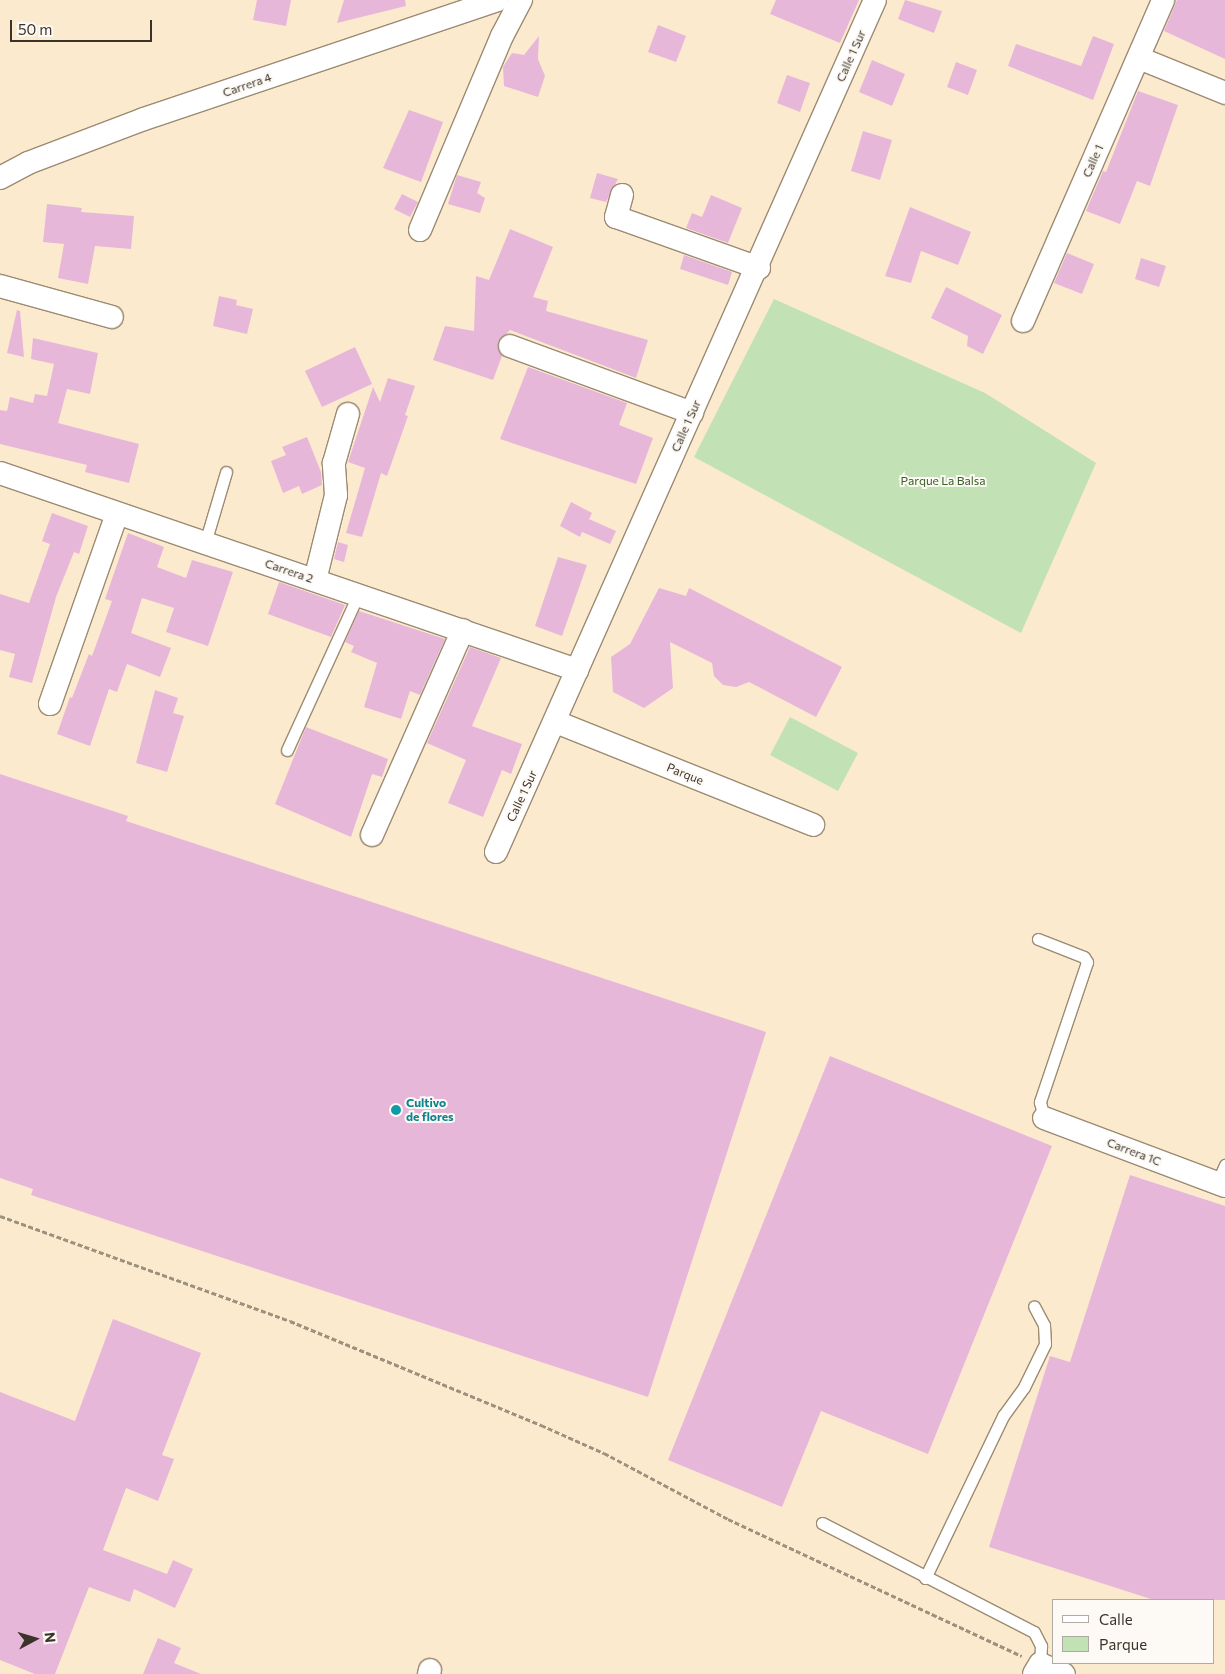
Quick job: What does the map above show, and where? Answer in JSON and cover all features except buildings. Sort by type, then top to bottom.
[{"type":"street","name":"Carrera 4","points":[[0,178],[28,163],[144,120],[498,0]]},
{"type":"street","points":[[420,230],[502,36],[521,0]]},
{"type":"street","name":"Calle 1 Sur","points":[[496,852],[556,722],[577,670],[692,413],[759,268],[876,0]]},
{"type":"street","name":"Calle 1","points":[[1023,321],[1163,0]]},
{"type":"street","points":[[1139,58],[1225,93]]},
{"type":"street","points":[[622,195],[616,217],[759,268]]},
{"type":"street","points":[[0,286],[112,317]]},
{"type":"street","points":[[510,346],[692,413]]},
{"type":"street","points":[[315,580],[336,495],[334,463],[348,414]]},
{"type":"street","name":"Carrera 2","points":[[0,473],[577,670]]},
{"type":"street","points":[[50,704],[118,514]]},
{"type":"street","points":[[372,835],[463,630]]},
{"type":"street","name":"Parque","points":[[556,722],[813,825]]},
{"type":"street","name":"Carrera 1C","points":[[1044,1118],[1222,1178]]},
{"type":"street","points":[[1037,1669],[1064,1674]]},
{"type":"lane","points":[[205,543],[226,472]]},
{"type":"lane","points":[[287,750],[358,595]]},
{"type":"lane","points":[[1038,938],[1084,957],[1086,962],[1040,1102],[1044,1118]]},
{"type":"lane","points":[[925,1578],[1003,1416],[1024,1387],[1045,1344],[1044,1325],[1034,1306]]},
{"type":"lane","points":[[822,1523],[925,1578],[1034,1632],[1041,1646],[1037,1669]]},
{"type":"path","points":[[0,1216],[290,1321],[541,1425],[604,1453],[728,1519],[1037,1669]]},
{"type":"green space","name":"Parque La Balsa","points":[[774,299],[985,393],[1096,463],[1021,633],[694,457]]},
{"type":"green space","points":[[790,717],[858,753],[838,791],[770,755]]},
{"type":"place","name":"Cultivo de flores","points":[[396,1110]]}]
